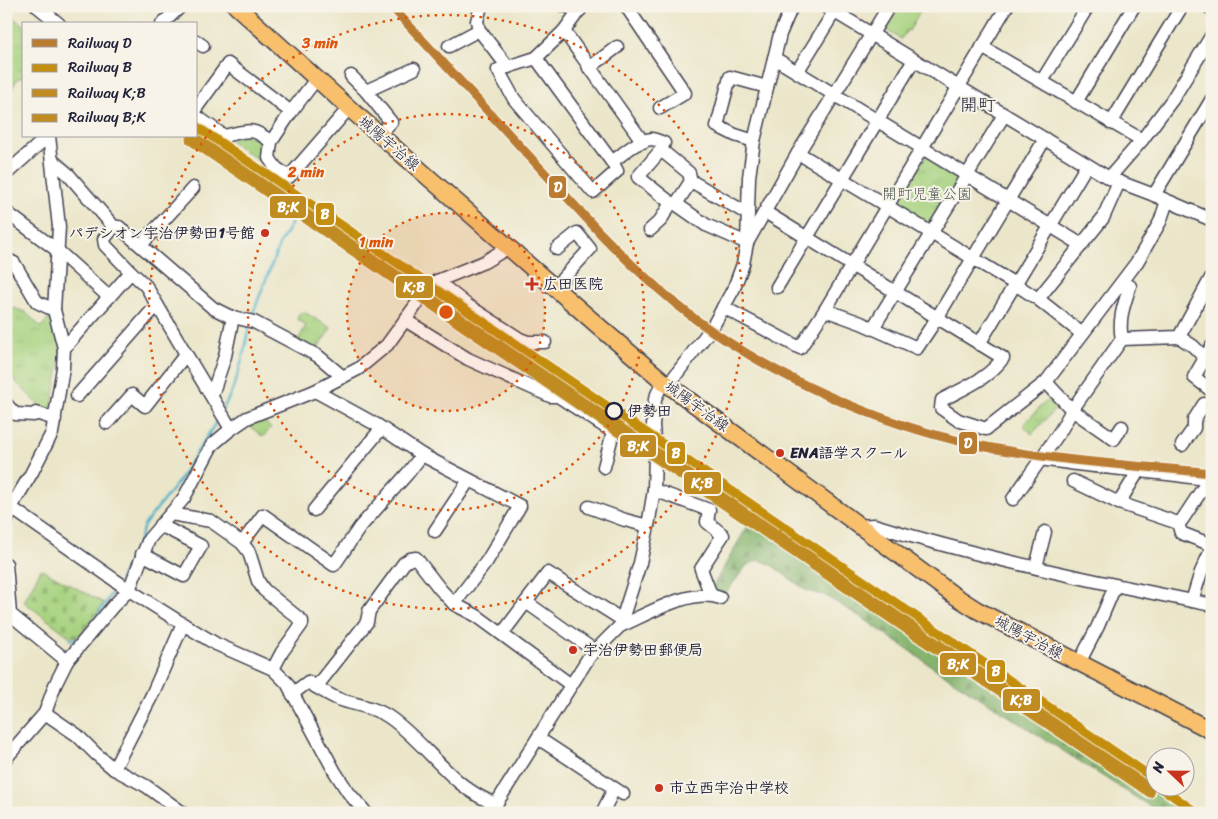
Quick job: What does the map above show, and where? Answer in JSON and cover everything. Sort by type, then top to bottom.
[{"type":"main road","name":"城陽宇治線","points":[[236,6],[349,108],[666,383],[952,594],[977,610],[1212,730]]},
{"type":"street","points":[[37,6],[57,22]]},
{"type":"street","points":[[169,22],[181,6]]},
{"type":"street","points":[[481,6],[477,21],[479,30],[508,67]]},
{"type":"street","points":[[536,58],[617,171],[593,192],[514,99],[498,70],[536,58],[564,31],[581,8],[565,6]]},
{"type":"street","points":[[626,6],[685,92],[660,108]]},
{"type":"street","points":[[292,694],[308,682],[339,699],[387,715],[439,761],[454,779],[495,809],[570,685],[595,651],[621,622],[640,563],[654,490],[655,454],[653,425],[655,399],[713,326],[734,288],[743,264],[747,243],[749,177],[754,140],[780,34],[792,6]]},
{"type":"street","points":[[747,243],[798,153],[889,6]]},
{"type":"street","points":[[723,308],[800,348],[852,266],[1007,6]]},
{"type":"street","points":[[1042,81],[1088,6]]},
{"type":"street","points":[[1076,102],[1134,6]]},
{"type":"street","points":[[1111,123],[1182,6]]},
{"type":"street","points":[[1207,6],[1212,9]]},
{"type":"street","points":[[797,72],[830,8],[1114,180],[1211,218]]},
{"type":"street","points":[[449,46],[479,30]]},
{"type":"street","points":[[564,31],[643,142]]},
{"type":"street","points":[[1038,299],[1104,218],[1114,180],[1172,100],[1212,35]]},
{"type":"street","points":[[590,68],[617,47]]},
{"type":"street","points":[[982,47],[1142,140]]},
{"type":"street","points":[[774,58],[1082,245]]},
{"type":"street","points":[[777,287],[914,60]]},
{"type":"street","points":[[198,105],[228,64],[290,112]]},
{"type":"street","points":[[366,91],[414,69]]},
{"type":"street","points":[[350,76],[366,91],[391,122],[380,134]]},
{"type":"street","points":[[754,140],[735,135],[717,126],[730,77],[767,87]]},
{"type":"street","points":[[317,78],[290,112],[270,142],[269,158],[276,168],[289,176],[349,108]]},
{"type":"street","points":[[1154,195],[1212,99]]},
{"type":"street","points":[[873,328],[1004,115]]},
{"type":"street","points":[[198,117],[224,136],[248,131],[259,132],[270,142]]},
{"type":"street","points":[[6,174],[47,138]]},
{"type":"street","points":[[6,522],[9,505],[42,455],[52,433],[63,368],[64,348],[54,310],[59,226],[49,138]]},
{"type":"street","points":[[612,162],[629,149],[643,142],[653,139],[664,143],[661,150],[638,177],[706,225],[747,243]]},
{"type":"street","points":[[825,310],[873,328],[917,348],[1045,139]]},
{"type":"street","points":[[661,150],[689,173],[691,181],[748,214]]},
{"type":"street","points":[[798,153],[1015,284],[1038,299],[1081,334]]},
{"type":"street","points":[[53,160],[68,174],[114,227]]},
{"type":"street","points":[[979,344],[1087,165]]},
{"type":"street","points":[[650,230],[660,221],[691,181]]},
{"type":"street","points":[[141,245],[193,188]]},
{"type":"street","points":[[765,212],[1003,358],[996,367],[981,379],[942,400],[941,408],[958,420],[986,429],[1046,382],[1137,262],[1160,222],[1167,201]]},
{"type":"street","points":[[6,212],[58,251],[108,297]]},
{"type":"street","points":[[231,428],[146,286],[105,245],[104,239],[114,227],[119,226],[213,308],[251,321],[318,356],[344,377]]},
{"type":"street","points":[[555,287],[590,249],[576,233],[557,249]]},
{"type":"street","points":[[6,758],[45,713],[67,661],[112,606],[129,590],[149,540],[184,498],[212,445],[231,428],[247,418],[315,391],[358,369],[379,354],[416,305],[437,281],[484,262],[509,247]]},
{"type":"street","points":[[6,259],[14,262],[37,302],[54,310]]},
{"type":"street","points":[[64,348],[131,272]]},
{"type":"street","points":[[1179,337],[1212,276]]},
{"type":"street","points":[[437,281],[467,305],[520,339],[528,342],[545,342]]},
{"type":"street","points":[[1013,499],[1122,339],[1120,329],[1121,316],[1130,286]]},
{"type":"street","points":[[77,396],[157,305]]},
{"type":"street","points":[[212,395],[226,356],[233,316]]},
{"type":"street","points":[[405,320],[468,359],[550,396],[558,396],[613,432],[604,467]]},
{"type":"street","points":[[1122,339],[1179,337],[1193,346],[1205,358]]},
{"type":"street","points":[[1212,346],[1194,377],[1212,391]]},
{"type":"street","points":[[108,423],[132,394],[145,406],[186,354]]},
{"type":"street","points":[[1046,382],[1072,410],[1114,439],[1122,426]]},
{"type":"street","points":[[315,391],[422,455],[520,506],[487,561],[454,604]]},
{"type":"street","points":[[6,404],[16,414],[34,415],[36,412],[55,419]]},
{"type":"street","points":[[1182,445],[1194,428],[1194,420],[1204,404],[1212,408]]},
{"type":"street","points":[[314,510],[381,429]]},
{"type":"street","points":[[242,543],[264,516],[334,565],[360,527],[422,455]]},
{"type":"street","points":[[1041,459],[1210,480],[1178,523]]},
{"type":"street","points":[[1119,503],[1139,470]]},
{"type":"street","points":[[435,531],[469,480]]},
{"type":"street","points":[[1073,481],[1119,503],[1178,523]]},
{"type":"street","points":[[621,622],[693,596],[715,596],[701,570],[722,535],[707,522],[709,510],[654,490]]},
{"type":"street","points":[[9,505],[129,590],[183,624],[216,644],[273,669],[287,683],[335,772],[348,792],[366,813]]},
{"type":"street","points":[[589,507],[648,526]]},
{"type":"street","points":[[171,514],[211,521],[242,543],[249,552],[258,581],[264,590],[302,621],[302,624],[282,652],[273,669]]},
{"type":"street","points":[[1178,523],[1181,533],[1212,546],[1192,601]]},
{"type":"street","points":[[142,554],[184,576],[201,546],[160,525]]},
{"type":"street","points":[[860,526],[874,525],[976,554],[1115,586],[1212,605]]},
{"type":"street","points":[[1036,567],[1045,532]]},
{"type":"street","points":[[316,687],[367,622],[369,611],[404,563],[416,558],[440,590],[454,604],[477,616],[570,685]]},
{"type":"street","points":[[6,564],[10,614],[67,661]]},
{"type":"street","points":[[502,634],[548,573],[621,622]]},
{"type":"street","points":[[1079,663],[1104,628],[1115,586]]},
{"type":"street","points":[[526,602],[595,651]]},
{"type":"street","points":[[114,768],[152,695],[183,624]]},
{"type":"street","points":[[45,713],[77,735],[96,754],[114,768],[146,786],[182,813]]},
{"type":"street","points":[[538,738],[618,791],[602,813]]},
{"type":"green space","points":[[900,6],[923,7],[909,31],[907,30],[901,39],[886,30]]},
{"type":"green space","points":[[6,14],[22,24],[22,77],[18,78],[7,96]]},
{"type":"green space","points":[[244,135],[259,140],[264,149],[266,165],[230,141]]},
{"type":"green space","name":"開町児童公園","points":[[927,155],[963,174],[931,228],[898,207],[897,203]]},
{"type":"green space","points":[[13,308],[25,312],[41,327],[51,316],[62,350],[51,412],[44,410],[6,372],[6,313]]},
{"type":"green space","points":[[304,312],[331,328],[315,352],[298,341],[306,325],[297,319],[300,313]]},
{"type":"green space","points":[[1052,395],[1061,403],[1032,434],[1023,425]]},
{"type":"green space","points":[[265,415],[268,418],[265,422],[271,428],[263,437],[246,423]]},
{"type":"green space","points":[[752,518],[1146,783],[1146,796],[1165,796],[1191,813],[1163,813],[1146,804],[940,672],[864,619],[824,595],[807,591],[770,564],[759,560],[747,565],[725,594],[714,592],[713,586]]},
{"type":"green space","points":[[41,569],[104,603],[77,637],[69,636],[24,602]]},
{"type":"waterway","points":[[252,316],[280,243],[297,210]]},
{"type":"waterway","points":[[223,409],[237,378],[250,324]]},
{"type":"waterway","points":[[120,579],[139,541],[144,525],[178,482],[220,416]]},
{"type":"waterway","points":[[98,615],[116,586]]},
{"type":"waterway","points":[[70,639],[79,639]]},
{"type":"rail line","name":"D","points":[[391,6],[623,256],[658,289],[695,319],[758,360],[792,379],[863,411],[899,424],[972,444],[1062,459],[1212,473]]},
{"type":"rail line","name":"B","points":[[198,127],[1146,773]]},
{"type":"rail line","name":"K;B","points":[[196,138],[1146,785]]},
{"type":"rail line","name":"B;K","points":[[190,140],[928,644],[1146,790]]},
{"type":"rail line","name":"B","points":[[1173,796],[1197,813]]},
{"type":"place","name":"パデシオン宇治伊勢田1号館","points":[[265,233]]},
{"type":"place","name":"広田医院","points":[[532,284]]},
{"type":"place","name":"伊勢田","points":[[614,411]]},
{"type":"place","name":"ENA語学スクール","points":[[780,453]]},
{"type":"place","name":"宇治伊勢田郵便局","points":[[573,650]]},
{"type":"place","name":"市立西宇治中学校","points":[[659,788]]},
{"type":"district","name":"開町","points":[[978,105]]}]
